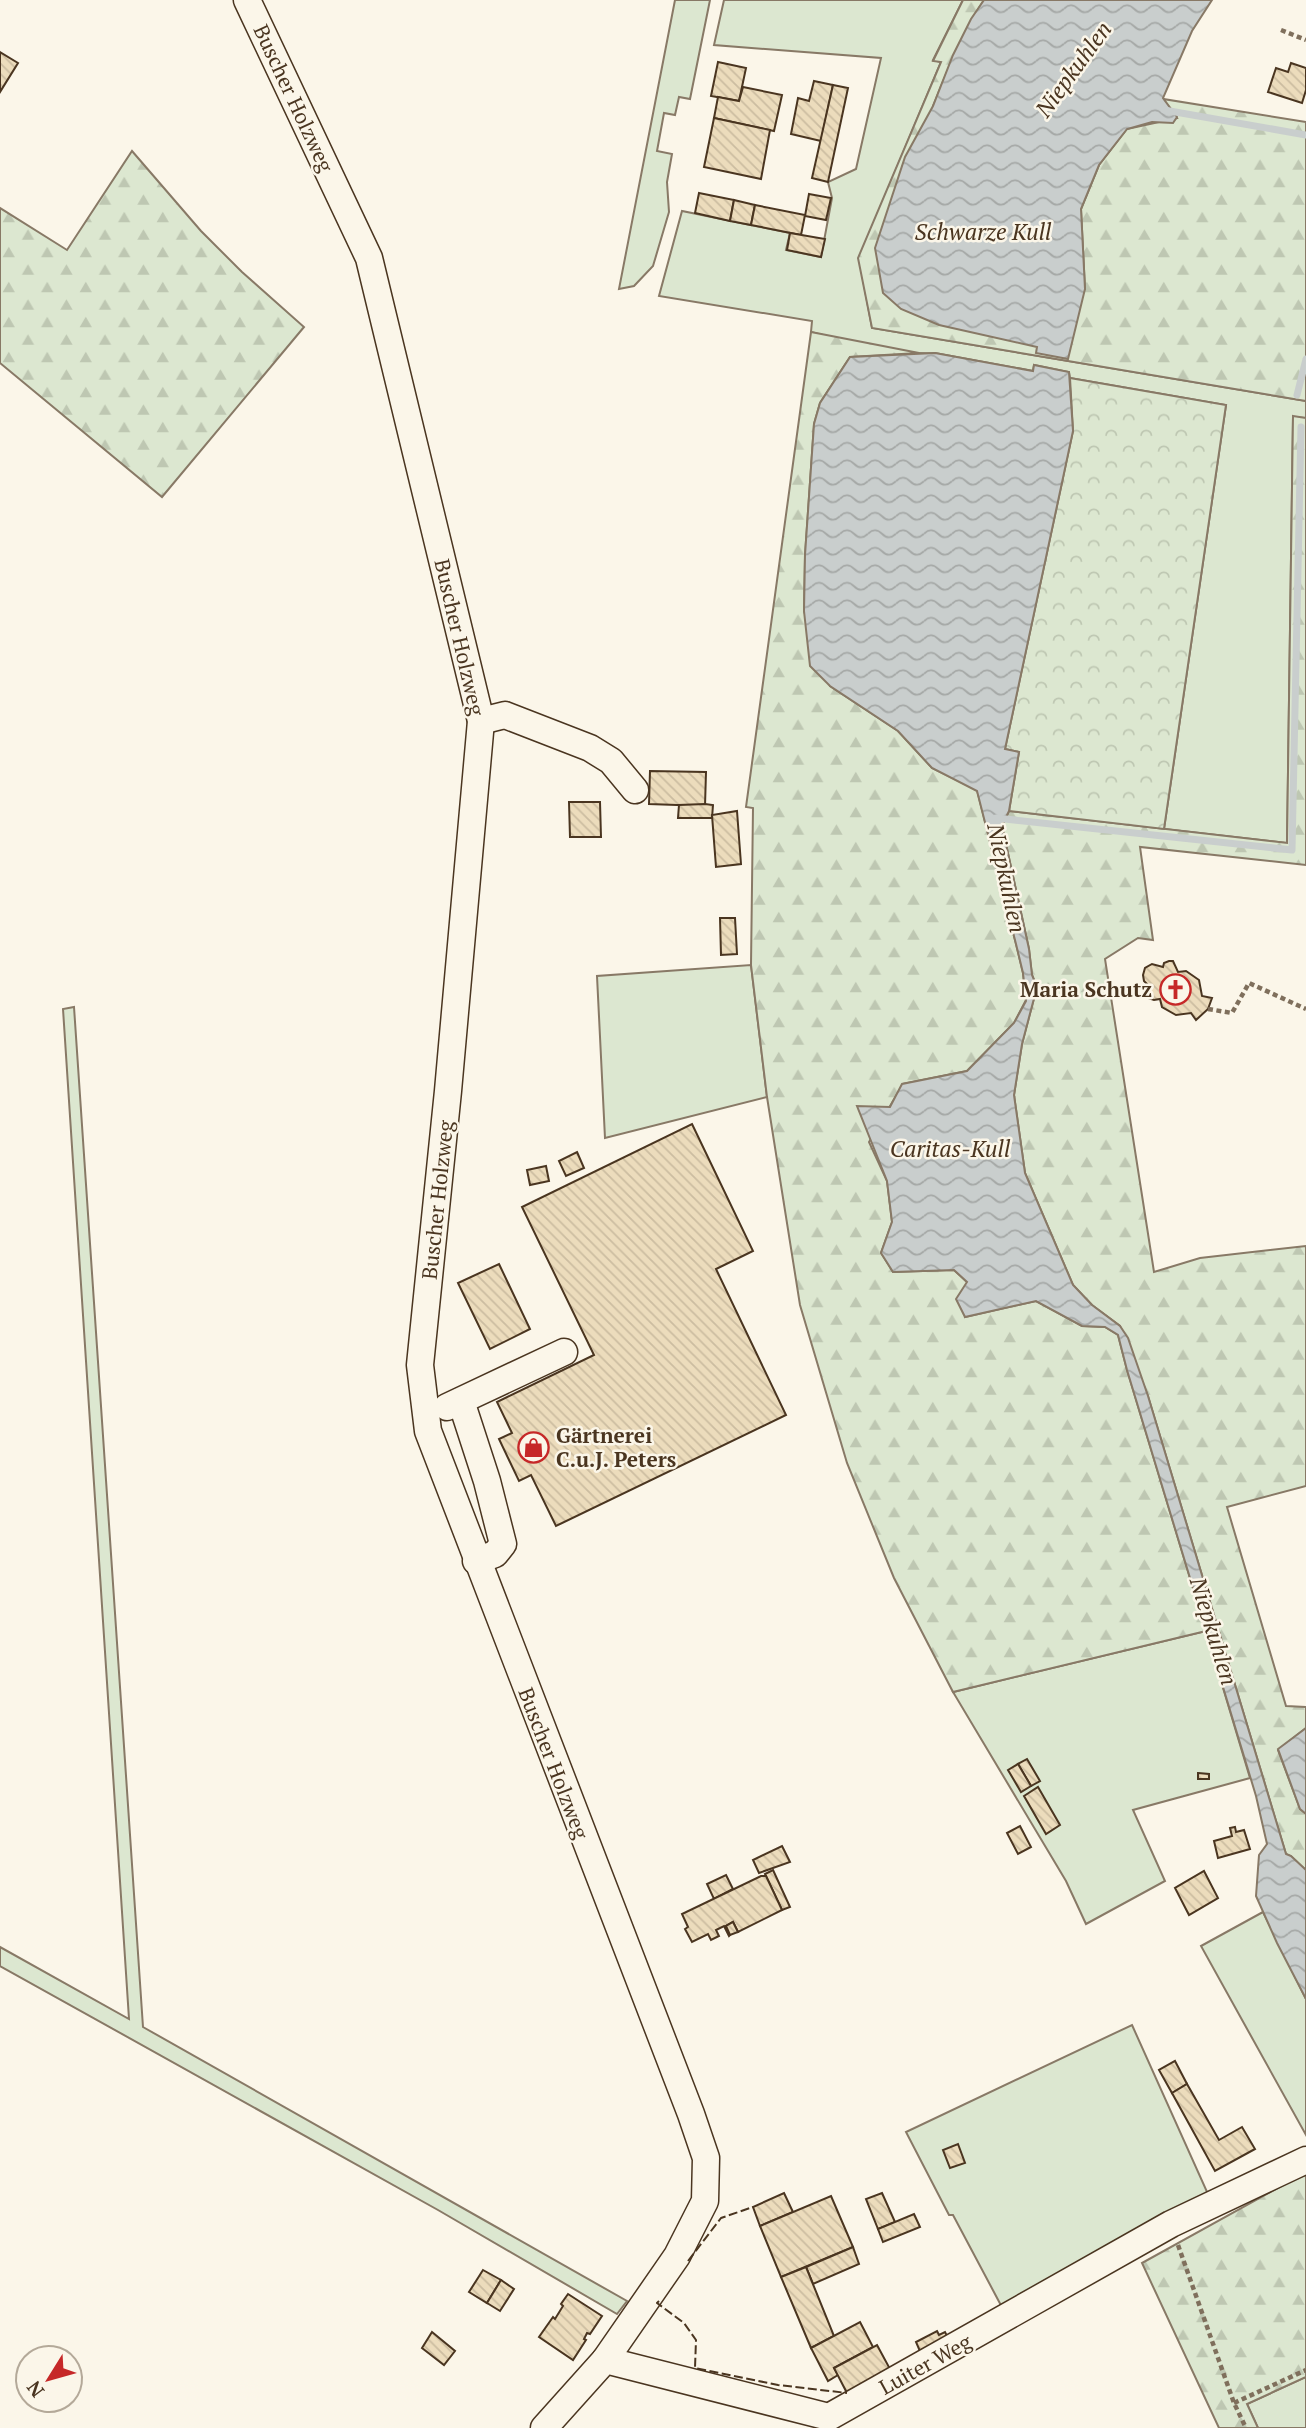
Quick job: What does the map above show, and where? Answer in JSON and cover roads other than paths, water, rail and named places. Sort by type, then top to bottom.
[{"type":"street","name":"Buscher Holzweg","points":[[247,0],[369,258],[481,721],[420,1365],[428,1431],[706,2158],[705,2201],[677,2256],[605,2360]]},
{"type":"street","points":[[481,721],[505,715],[590,748],[611,761],[635,790]]},
{"type":"street","points":[[426,1414],[461,1401],[564,1352]]},
{"type":"street","points":[[461,1401],[503,1544],[498,1552],[476,1561]]},
{"type":"street","name":"Luiter Weg","points":[[605,2360],[829,2422],[1171,2224],[1306,2160]]},
{"type":"street","points":[[544,2428],[605,2360]]},
{"type":"water","name":"Schwarze Kull","points":[[984,0],[1212,0],[1192,31],[1163,98],[1177,117],[1173,123],[1152,122],[1127,129],[1099,165],[1081,209],[1085,289],[1068,359],[1036,353],[1037,347],[939,325],[901,309],[883,293],[875,248],[905,157],[933,106],[971,19]]},
{"type":"water","points":[[935,353],[1033,371],[1034,365],[1069,372],[1073,431],[1005,749],[1019,752],[1009,811],[1002,826],[1029,949],[1032,975],[1037,987],[1022,1044],[1014,1095],[1025,1173],[1073,1285],[1092,1305],[1120,1326],[1128,1338],[1148,1396],[1286,1854],[1306,1870],[1306,1999],[1256,1896],[1259,1855],[1267,1844],[1256,1796],[1118,1335],[1105,1327],[1082,1326],[1036,1301],[965,1317],[956,1299],[967,1282],[954,1270],[893,1272],[881,1253],[892,1222],[887,1181],[857,1106],[890,1107],[902,1084],[967,1071],[1014,1023],[1026,1001],[1023,973],[977,791],[932,768],[898,731],[830,686],[810,666],[804,611],[805,555],[814,424],[820,403],[850,357]]},
{"type":"water","points":[[1306,1728],[1306,1814],[1300,1809],[1278,1749]]},
{"type":"waterway","points":[[1164,110],[1306,135]]},
{"type":"waterway","points":[[1297,395],[1306,359]]},
{"type":"waterway","name":"Niepkuhlen","points":[[996,818],[1292,850],[1301,427]]},
{"type":"place","name":"Maria Schutz","points":[[1175,989]]},
{"type":"place","name":"Gärtnerei C.u.J. Peters","points":[[533,1447]]},
{"type":"water label","name":"Caritas-Kull","points":[[950,1148]]}]
